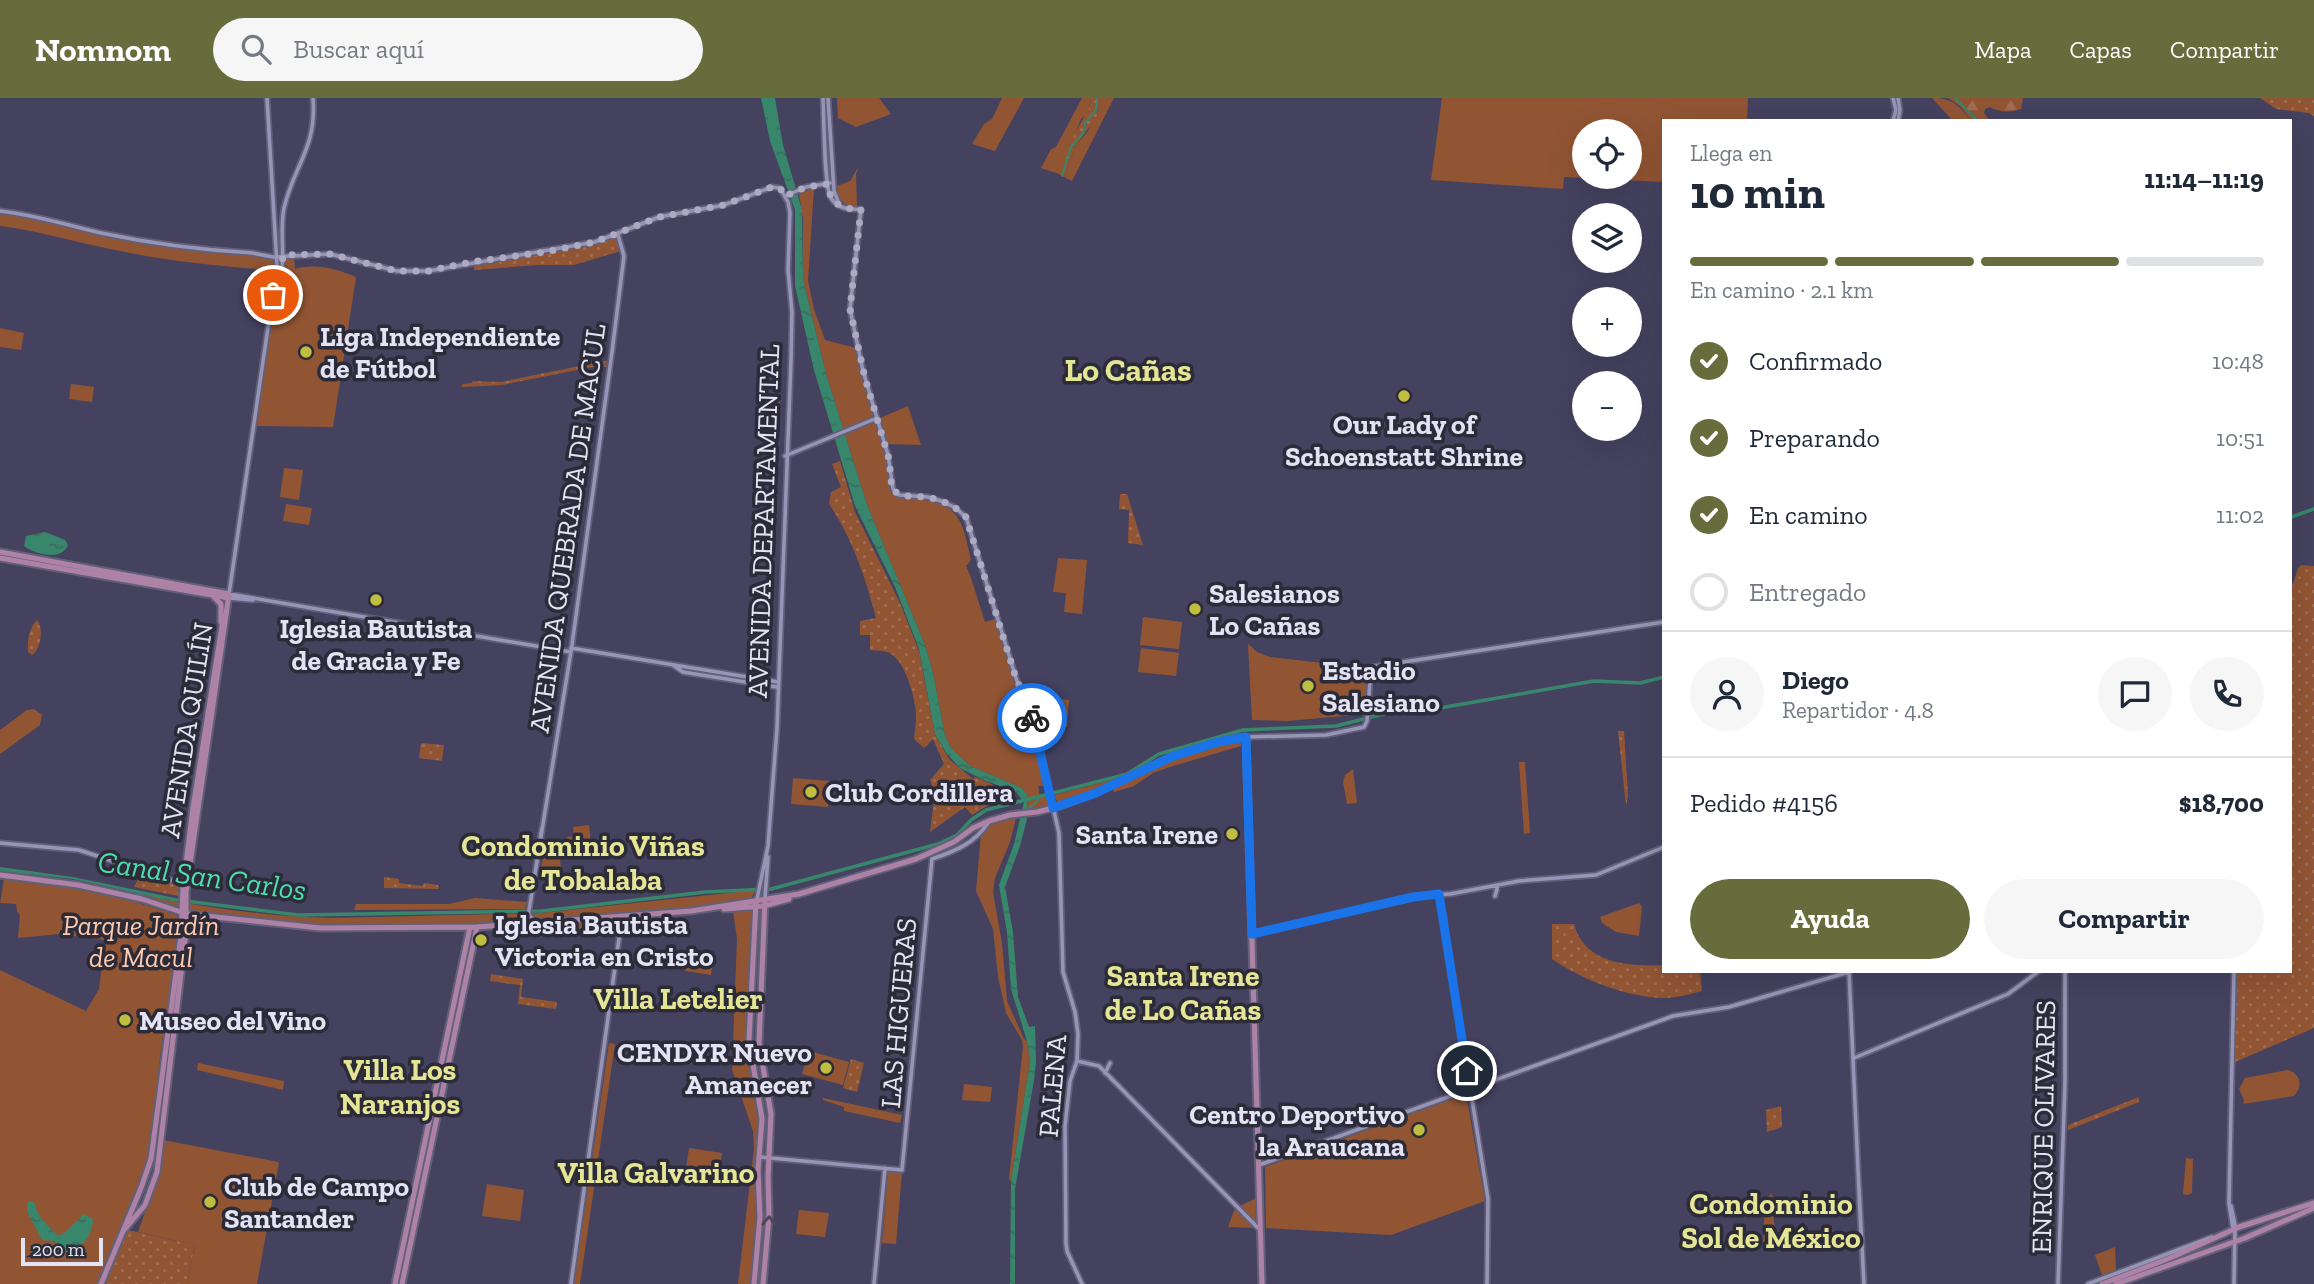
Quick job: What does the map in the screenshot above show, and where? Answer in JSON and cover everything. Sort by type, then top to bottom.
[{"type":"main road","points":[[0,552],[43,563]]},
{"type":"main road","points":[[0,558],[43,563],[211,595],[229,596]]},
{"type":"main road","points":[[169,586],[229,596]]},
{"type":"main road","points":[[211,595],[221,604],[221,626]]},
{"type":"main road","name":"AVENIDA QUILÍN","points":[[185,886],[229,596]]},
{"type":"main road","name":"AVENIDA QUILÍN","points":[[124,1230],[143,1208],[155,1178],[185,914],[185,886],[221,626],[227,607]]},
{"type":"main road","points":[[0,875],[78,885],[142,900],[185,914],[320,928],[473,927],[622,917],[719,907],[729,909],[756,901],[782,902],[799,894],[926,855],[954,842],[986,822],[1053,808],[1096,793],[1171,757],[1218,742],[1246,737],[1262,1284]]},
{"type":"main road","name":"AVENIDA DEPARTAMENTAL","points":[[763,1284],[769,1216],[771,1105],[758,1036],[765,900]]},
{"type":"main road","name":"AVENIDA DEPARTAMENTAL","points":[[754,1284],[760,1217],[761,1108],[749,1040],[756,901]]},
{"type":"main road","name":"AVENIDA QUILÍN","points":[[101,1284],[146,1174],[153,1143],[185,914]]},
{"type":"main road","points":[[519,924],[529,914],[535,923]]},
{"type":"main road","points":[[754,922],[760,921],[764,924]]},
{"type":"main road","points":[[402,1284],[473,927]]},
{"type":"main road","points":[[395,1284],[463,979]]},
{"type":"main road","points":[[146,1174],[151,1173],[155,1178]]},
{"type":"main road","points":[[135,1203],[137,1209],[143,1208]]},
{"type":"main road","points":[[2102,1284],[2175,1256],[2233,1229],[2314,1205]]},
{"type":"main road","points":[[2116,1284],[2234,1243],[2314,1205]]},
{"type":"main road","points":[[2245,1238],[2240,1231],[2248,1224]]},
{"type":"street","name":"AVENIDA QUILÍN","points":[[229,596],[277,256],[267,98]]},
{"type":"street","points":[[275,280],[281,275],[282,225],[286,200],[311,140],[313,98]]},
{"type":"street","points":[[825,98],[833,183],[835,197],[840,206]]},
{"type":"street","points":[[785,456],[877,418],[863,371],[850,304],[861,209],[840,206],[830,197],[825,98]]},
{"type":"street","points":[[1896,98],[1900,110],[1897,119]]},
{"type":"street","points":[[787,194],[833,183]]},
{"type":"street","name":"AVENIDA DEPARTAMENTAL","points":[[618,235],[659,217],[724,205],[772,187],[779,187],[787,194],[790,213],[788,270],[792,318],[778,684],[765,900]]},
{"type":"street","points":[[0,211],[33,215],[105,234],[185,249],[277,256],[330,254],[397,271],[414,272],[545,252],[618,235]]},
{"type":"street","points":[[275,221],[283,218]]},
{"type":"street","points":[[275,221],[282,225]]},
{"type":"street","name":"AVENIDA QUEBRADA DE MACUL","points":[[527,923],[571,650],[624,260],[618,235]]},
{"type":"street","name":"PALENA","points":[[877,418],[889,459],[894,492],[899,495],[941,500],[966,517],[1015,675],[1031,713],[1050,790],[1059,837],[1063,972],[1076,1018],[1077,1061],[1070,1082],[1065,1119],[1066,1246],[1082,1284]]},
{"type":"street","points":[[229,596],[671,664],[710,676],[778,684]]},
{"type":"street","points":[[1246,737],[1330,735],[1364,727],[1368,715],[1371,667],[1662,622]]},
{"type":"street","points":[[680,667],[706,669],[765,682]]},
{"type":"street","points":[[706,669],[710,676]]},
{"type":"street","name":"LAS HIGUERAS","points":[[885,1168],[902,1170],[932,859],[960,848],[977,836],[986,822]]},
{"type":"street","points":[[0,843],[79,850],[185,886]]},
{"type":"street","name":"AVENIDA DEPARTAMENTAL","points":[[756,901],[768,848]]},
{"type":"street","points":[[1252,934],[1413,897],[1453,894],[1500,884],[1596,875],[1662,848]]},
{"type":"street","points":[[1495,896],[1496,888],[1500,884]]},
{"type":"street","points":[[1439,894],[1488,1199],[1487,1284]]},
{"type":"street","points":[[571,1284],[622,917]]},
{"type":"street","points":[[1259,1164],[1673,1016],[1729,1007],[1846,973]]},
{"type":"street","points":[[1849,973],[1864,1284]]},
{"type":"street","points":[[1854,1058],[2012,992],[2036,973]]},
{"type":"street","name":"ENRIQUE OLIVARES","points":[[2058,1284],[2066,973]]},
{"type":"street","points":[[2234,973],[2230,1196],[2234,1284]]},
{"type":"street","points":[[1077,1061],[1094,1063],[1105,1073],[1261,1232]]},
{"type":"street","points":[[1105,1073],[1110,1063]]},
{"type":"street","points":[[759,1157],[885,1168],[874,1284]]},
{"type":"street","points":[[2088,1284],[2214,1237]]},
{"type":"green space","points":[[837,98],[879,98],[891,114],[856,127],[838,118]]},
{"type":"green space","points":[[1002,98],[1024,98],[995,151],[972,144],[984,124],[992,119]]},
{"type":"green space","points":[[1082,98],[1091,98],[1088,113],[1081,119],[1059,174],[1041,168],[1051,149],[1056,147]]},
{"type":"green space","points":[[1091,98],[1101,98],[1097,117],[1076,145],[1064,177],[1059,174],[1064,158]]},
{"type":"green space","points":[[1101,98],[1114,98],[1072,181],[1064,177],[1076,145],[1097,117]]},
{"type":"green space","points":[[1442,98],[1748,98],[1747,119],[1662,119],[1662,182],[1642,181],[1642,119],[1572,119],[1572,177],[1564,177],[1563,189],[1431,180]]},
{"type":"green space","points":[[1932,98],[1945,99],[1954,104],[1969,119],[1951,119]]},
{"type":"green space","points":[[1948,98],[2023,98],[2021,109],[1985,109],[1984,113],[1988,119],[1970,119],[1961,107]]},
{"type":"green space","points":[[2260,98],[2314,98],[2314,116],[2276,109]]},
{"type":"green space","points":[[859,166],[856,174],[857,207],[852,207],[842,201],[837,186],[850,181]]},
{"type":"green space","points":[[814,188],[808,281],[825,340],[856,348],[886,458],[891,493],[932,501],[943,505],[958,517],[971,560],[966,566],[985,622],[995,619],[1041,771],[1043,786],[1038,786],[1040,797],[1047,795],[1050,806],[1028,811],[1027,795],[1022,788],[970,766],[951,748],[945,736],[925,645],[867,505],[826,374],[803,279],[803,219],[799,194]]},
{"type":"green space","name":"Liga Independiente de Fútbol","points":[[0,214],[29,217],[92,234],[180,249],[294,256],[295,269],[326,268],[356,277],[333,427],[257,426],[277,270],[188,262],[123,252],[0,226]]},
{"type":"green space","points":[[617,237],[621,251],[574,265],[474,270],[474,263],[546,253]]},
{"type":"green space","points":[[0,328],[24,333],[21,350],[0,347]]},
{"type":"green space","points":[[607,361],[606,367],[597,366],[502,385],[462,387],[462,384],[472,381],[501,382]]},
{"type":"green space","points":[[71,384],[94,387],[92,402],[69,399]]},
{"type":"green space","points":[[764,395],[780,396],[778,429],[772,428],[773,422]]},
{"type":"green space","points":[[908,406],[921,445],[887,444],[880,418]]},
{"type":"green space","points":[[840,461],[855,512],[900,603],[919,651],[935,734],[949,759],[973,779],[975,777],[997,788],[1005,800],[972,815],[965,807],[930,832],[935,793],[930,780],[944,764],[933,739],[924,748],[914,739],[914,700],[899,662],[887,652],[870,650],[870,635],[860,635],[860,621],[876,618],[857,559],[829,504],[831,492],[841,487],[832,464]]},
{"type":"green space","points":[[284,468],[303,470],[299,500],[280,497]]},
{"type":"green space","points":[[1120,494],[1127,494],[1143,545],[1128,543],[1129,510],[1119,509]]},
{"type":"green space","points":[[286,504],[312,508],[309,525],[283,521]]},
{"type":"green space","points":[[1058,558],[1087,560],[1082,614],[1064,612],[1066,593],[1053,592]]},
{"type":"green space","points":[[2301,565],[2314,566],[2314,1028],[2235,1062],[2237,973],[2292,973],[2292,587]]},
{"type":"green space","points":[[1143,617],[1182,622],[1179,649],[1140,645]]},
{"type":"green space","points":[[37,620],[40,639],[38,648],[32,655],[28,652],[28,639]]},
{"type":"green space","name":"Estadio Salesiano","points":[[1248,644],[1257,652],[1270,657],[1367,668],[1365,714],[1288,721],[1252,720]]},
{"type":"green space","points":[[1141,648],[1179,653],[1176,676],[1138,672]]},
{"type":"green space","points":[[1028,696],[1069,700],[1067,727],[1038,726]]},
{"type":"green space","points":[[34,709],[42,715],[40,725],[0,754],[0,730],[27,710]]},
{"type":"green space","points":[[1618,731],[1624,731],[1628,796],[1626,806]]},
{"type":"green space","points":[[1241,741],[1241,746],[1153,773],[1134,786],[1114,792],[1112,787],[1191,752]]},
{"type":"green space","points":[[421,743],[444,745],[442,761],[419,758]]},
{"type":"green space","points":[[1519,762],[1525,762],[1530,833],[1524,834]]},
{"type":"green space","points":[[1353,769],[1357,803],[1347,804],[1343,782],[1345,775]]},
{"type":"green space","points":[[1127,776],[1100,790],[1058,804],[1054,795]]},
{"type":"green space","name":"Club Cordillera","points":[[793,778],[830,781],[828,807],[791,804]]},
{"type":"green space","points":[[1016,818],[1010,842],[995,878],[993,892],[1002,943],[1007,1001],[1027,1041],[1030,1061],[1011,1181],[1009,1179],[1023,1046],[1006,1013],[998,977],[993,929],[976,891],[981,834],[986,826]]},
{"type":"green space","points":[[589,825],[591,844],[568,846],[567,837],[574,836],[573,827]]},
{"type":"green space","points":[[559,848],[561,870],[540,872],[545,849]]},
{"type":"green space","points":[[141,873],[179,884],[178,896],[134,887]]},
{"type":"green space","points":[[384,877],[399,879],[399,883],[438,885],[439,889],[384,888]]},
{"type":"green space","name":"Parque Jardín de Macul","points":[[4,879],[49,883],[92,891],[176,915],[180,920],[160,1057],[149,1159],[99,1284],[0,1284],[0,970],[86,1011],[99,989],[105,940],[59,934],[18,938],[20,915],[16,904],[0,903]]},
{"type":"green space","points":[[756,890],[750,900],[688,909],[692,907],[648,913],[466,925],[331,926],[188,911],[139,897],[140,894],[259,913],[332,918],[541,913]]},
{"type":"green space","points":[[475,898],[527,902],[525,909],[354,910],[356,904],[449,904]]},
{"type":"green space","points":[[1639,903],[1642,907],[1639,936],[1616,932],[1602,923],[1600,917]]},
{"type":"green space","points":[[753,909],[746,1055],[759,1110],[756,1180],[759,1210],[751,1284],[738,1284],[754,1148],[753,1131],[732,1069],[737,939],[733,911]]},
{"type":"green space","points":[[595,921],[594,934],[548,928],[547,934],[506,929]]},
{"type":"green space","points":[[1552,924],[1574,924],[1579,937],[1598,955],[1623,963],[1662,965],[1662,973],[1700,973],[1702,991],[1664,998],[1620,991],[1577,974],[1552,959]]},
{"type":"green space","points":[[495,950],[536,957],[544,953],[567,956],[566,964],[495,954]]},
{"type":"green space","points":[[688,951],[714,955],[711,975],[685,971]]},
{"type":"green space","points":[[491,974],[523,979],[521,997],[557,1002],[556,1009],[518,1004],[520,985],[490,981]]},
{"type":"green space","points":[[609,1043],[615,1044],[580,1284],[574,1284]]},
{"type":"green space","name":"CENDYR Nuevo Amanecer","points":[[809,1051],[849,1062],[843,1085],[802,1074]]},
{"type":"green space","points":[[851,1059],[864,1063],[857,1092],[843,1088]]},
{"type":"green space","points":[[198,1063],[284,1081],[283,1090],[197,1070]]},
{"type":"green space","points":[[2288,1070],[2296,1074],[2299,1081],[2299,1088],[2294,1096],[2243,1104],[2239,1089],[2245,1078]]},
{"type":"green space","points":[[964,1084],[992,1087],[990,1102],[962,1100]]},
{"type":"green space","name":"Centro Deportivo la Araucana","points":[[1466,1094],[1485,1201],[1391,1235],[1266,1228],[1265,1167]]},
{"type":"green space","points":[[2139,1097],[2139,1102],[2068,1130],[2068,1125]]},
{"type":"green space","points":[[823,1098],[902,1115],[900,1123],[844,1111],[844,1107]]},
{"type":"green space","points":[[1781,1106],[1782,1127],[1767,1132],[1766,1110]]},
{"type":"green space","name":"Club de Campo Santander","points":[[163,1140],[279,1162],[257,1284],[187,1284],[195,1245],[138,1232],[160,1171]]},
{"type":"green space","points":[[689,1148],[722,1153],[719,1174],[686,1169]]},
{"type":"green space","points":[[2186,1158],[2193,1159],[2192,1193],[2187,1195],[2183,1194]]},
{"type":"green space","points":[[888,1171],[902,1172],[896,1244],[882,1243]]},
{"type":"green space","points":[[487,1184],[524,1190],[520,1221],[482,1216]]},
{"type":"green space","name":"Condominio Sol de México","points":[[1772,1194],[1776,1246],[1763,1250],[1765,1198]]},
{"type":"green space","points":[[1255,1199],[1256,1228],[1228,1227],[1235,1208]]},
{"type":"green space","points":[[799,1210],[829,1213],[825,1237],[796,1234]]},
{"type":"green space","points":[[128,1230],[195,1245],[187,1284],[104,1284]]},
{"type":"green space","points":[[2115,1247],[2116,1270],[2102,1275],[2095,1255]]},
{"type":"water","points":[[761,98],[775,98],[783,145],[802,210],[803,279],[826,374],[867,505],[925,645],[945,736],[951,748],[970,766],[1022,788],[1027,795],[1028,815],[1005,887],[1013,932],[1018,997],[1029,1027],[1035,1026],[1036,1062],[1015,1189],[1015,1284],[1010,1284],[1011,1181],[1030,1061],[1027,1041],[1011,989],[1007,932],[999,885],[1014,844],[1024,802],[1016,792],[960,768],[947,754],[935,734],[919,649],[895,587],[855,506],[814,370],[795,286],[795,210],[770,141]]},
{"type":"water","points":[[45,532],[65,540],[68,545],[65,550],[48,555],[24,546],[26,536]]},
{"type":"water","points":[[0,867],[73,877],[180,899],[180,903],[73,879],[0,871]]},
{"type":"water","points":[[34,1202],[41,1218],[57,1235],[63,1234],[84,1214],[93,1219],[86,1240],[68,1253],[55,1241],[42,1240],[27,1211],[27,1203]]},
{"type":"waterway","points":[[1062,176],[1071,147],[1084,132],[1085,123],[1096,110],[1097,98]]},
{"type":"waterway","points":[[1955,98],[1976,119]]},
{"type":"waterway","name":"Canal San Carlos","points":[[2292,517],[2314,509]]},
{"type":"waterway","name":"Canal San Carlos","points":[[185,901],[298,915],[542,911],[705,892],[771,889],[938,844],[957,835],[971,820],[986,810],[1127,774],[1159,754],[1243,730],[1336,726],[1399,710],[1440,708],[1594,681],[1640,683],[1662,678]]},
{"type":"waterway","points":[[1029,808],[1038,801],[1038,796]]},
{"type":"way so far","points":[[273,295],[275,280],[281,275],[283,255],[330,254],[397,271],[428,271],[595,242],[659,217],[724,205],[772,187],[780,188],[785,196],[806,187],[828,184],[828,192],[836,204],[848,209],[861,209],[850,309],[865,378],[889,459],[892,489],[899,495],[941,500],[966,517],[1018,685],[1032,718]]},
{"type":"place","name":"Liga Independiente de Fútbol","points":[[306,352]]},
{"type":"place","name":"Our Lady of Schoenstatt Shrine","points":[[1404,396]]},
{"type":"place","name":"Iglesia Bautista de Gracia y Fe","points":[[376,600]]},
{"type":"place","name":"Salesianos Lo Cañas","points":[[1195,609]]},
{"type":"place","name":"Estadio Salesiano","points":[[1308,686]]},
{"type":"place","name":"Club Cordillera","points":[[811,792]]},
{"type":"place","name":"Santa Irene","points":[[1232,834]]},
{"type":"place","name":"Iglesia Bautista Victoria en Cristo","points":[[481,940]]},
{"type":"place","name":"Museo del Vino","points":[[125,1020]]},
{"type":"place","name":"CENDYR Nuevo Amanecer","points":[[826,1068]]},
{"type":"place","name":"Centro Deportivo la Araucana","points":[[1419,1130]]},
{"type":"place","name":"Club de Campo Santander","points":[[210,1202]]},
{"type":"district","name":"Lo Cañas","points":[[1128,370]]},
{"type":"district","name":"Condominio Viñas de Tobalaba","points":[[583,863]]},
{"type":"district","name":"Santa Irene de Lo Cañas","points":[[1183,993]]},
{"type":"district","name":"Villa Letelier","points":[[678,999]]},
{"type":"district","name":"Villa Los Naranjos","points":[[400,1087]]},
{"type":"district","name":"Villa Galvarino","points":[[656,1173]]},
{"type":"district","name":"Condominio Sol de México","points":[[1771,1221]]},
{"type":"route","points":[[1032,718],[1053,808],[1096,793],[1171,757],[1218,742],[1246,737],[1252,934],[1413,897],[1439,894],[1467,1071]]}]
